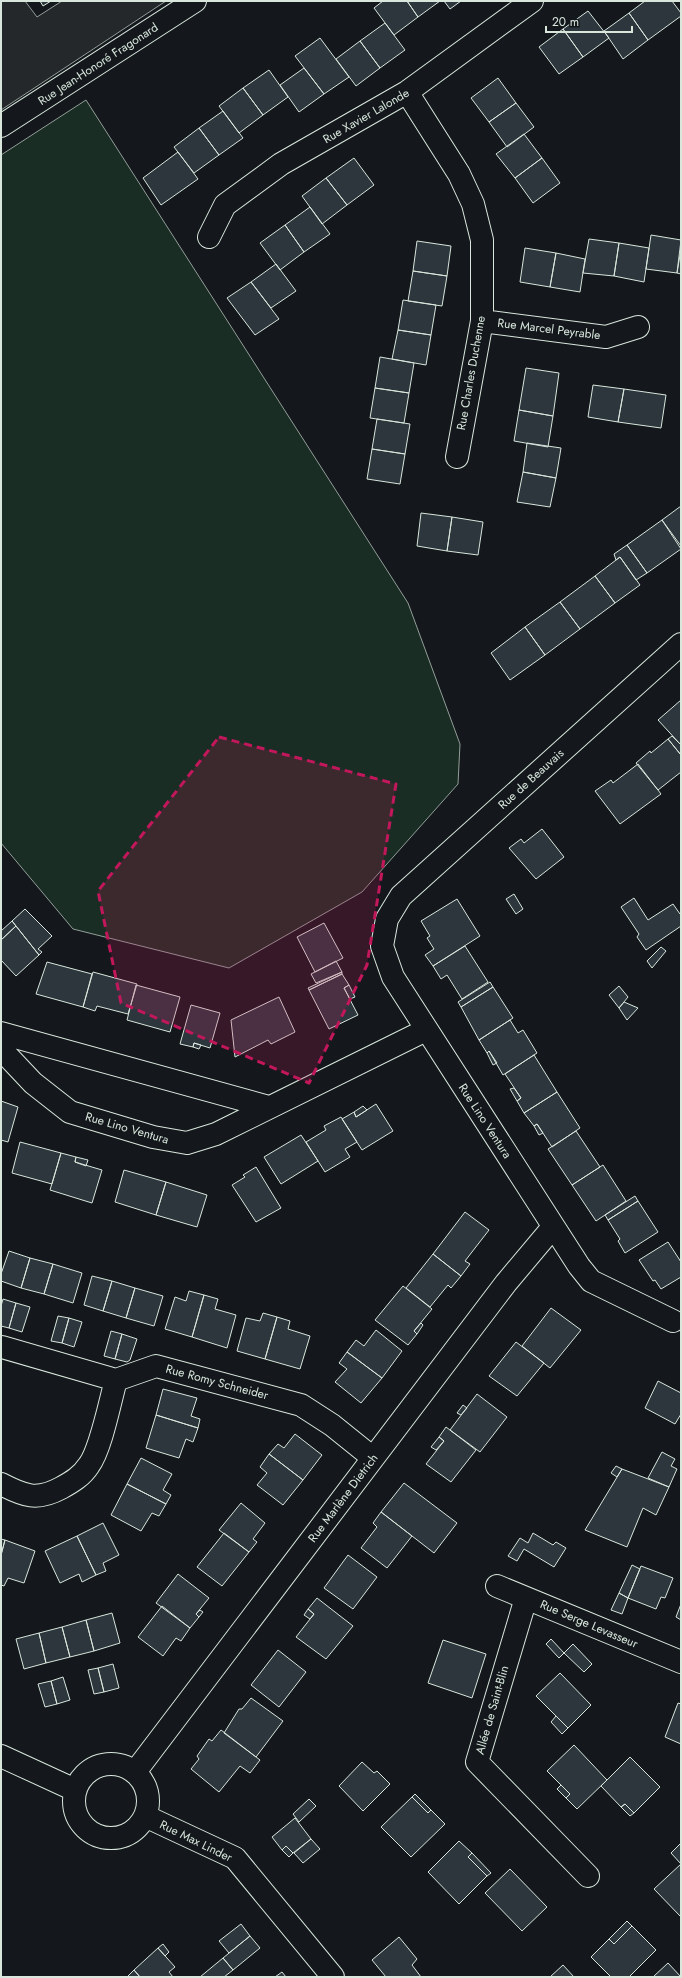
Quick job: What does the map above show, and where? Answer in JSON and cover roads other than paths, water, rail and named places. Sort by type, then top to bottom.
[{"type":"street","name":"Rue Jean-Honoré Fragonard","points":[[1,126],[194,1]]},
{"type":"street","name":"Rue Xavier Lalonde","points":[[209,237],[225,205],[281,164],[407,92],[532,1]]},
{"type":"street","name":"Rue Charles Duchenne","points":[[407,92],[459,174],[473,204],[482,240],[482,320],[457,457]]},
{"type":"street","name":"Rue Marcel Peyrable","points":[[482,320],[606,337],[638,327]]},
{"type":"street","name":"Rue de Beauvais","points":[[426,1030],[393,978],[382,946],[387,919],[401,896],[681,644]]},
{"type":"street","name":"Rue Lino Ventura","points":[[1,1049],[33,1083],[70,1112],[153,1138],[187,1143],[216,1134],[426,1030],[579,1266],[591,1281],[673,1321]]},
{"type":"street","points":[[1,1033],[269,1107]]},
{"type":"street","name":"Rue Marlène Dietrich","points":[[135,1772],[506,1283],[554,1227]]},
{"type":"street","points":[[1,1348],[116,1380],[96,1451],[90,1465],[75,1481],[55,1491],[38,1497],[19,1494],[1,1484]]},
{"type":"street","name":"Rue Romy Schneider","points":[[116,1380],[156,1366],[301,1405],[332,1425],[373,1458]]},
{"type":"street","name":"Rue Serge Levasseur","points":[[497,1586],[681,1662]]},
{"type":"street","name":"Allée de Saint-Blin","points":[[526,1598],[477,1762],[588,1876]]},
{"type":"street","points":[[1,1756],[75,1790]]},
{"type":"street","points":[[112,1763],[125,1766],[135,1772],[143,1782],[147,1793],[148,1805],[145,1816],[138,1827],[128,1834],[116,1838],[98,1836],[82,1825],[75,1814],[73,1802],[75,1790],[80,1778],[89,1770],[100,1765],[112,1763]]},
{"type":"street","name":"Rue Max Linder","points":[[145,1816],[235,1858],[333,1977]]}]
